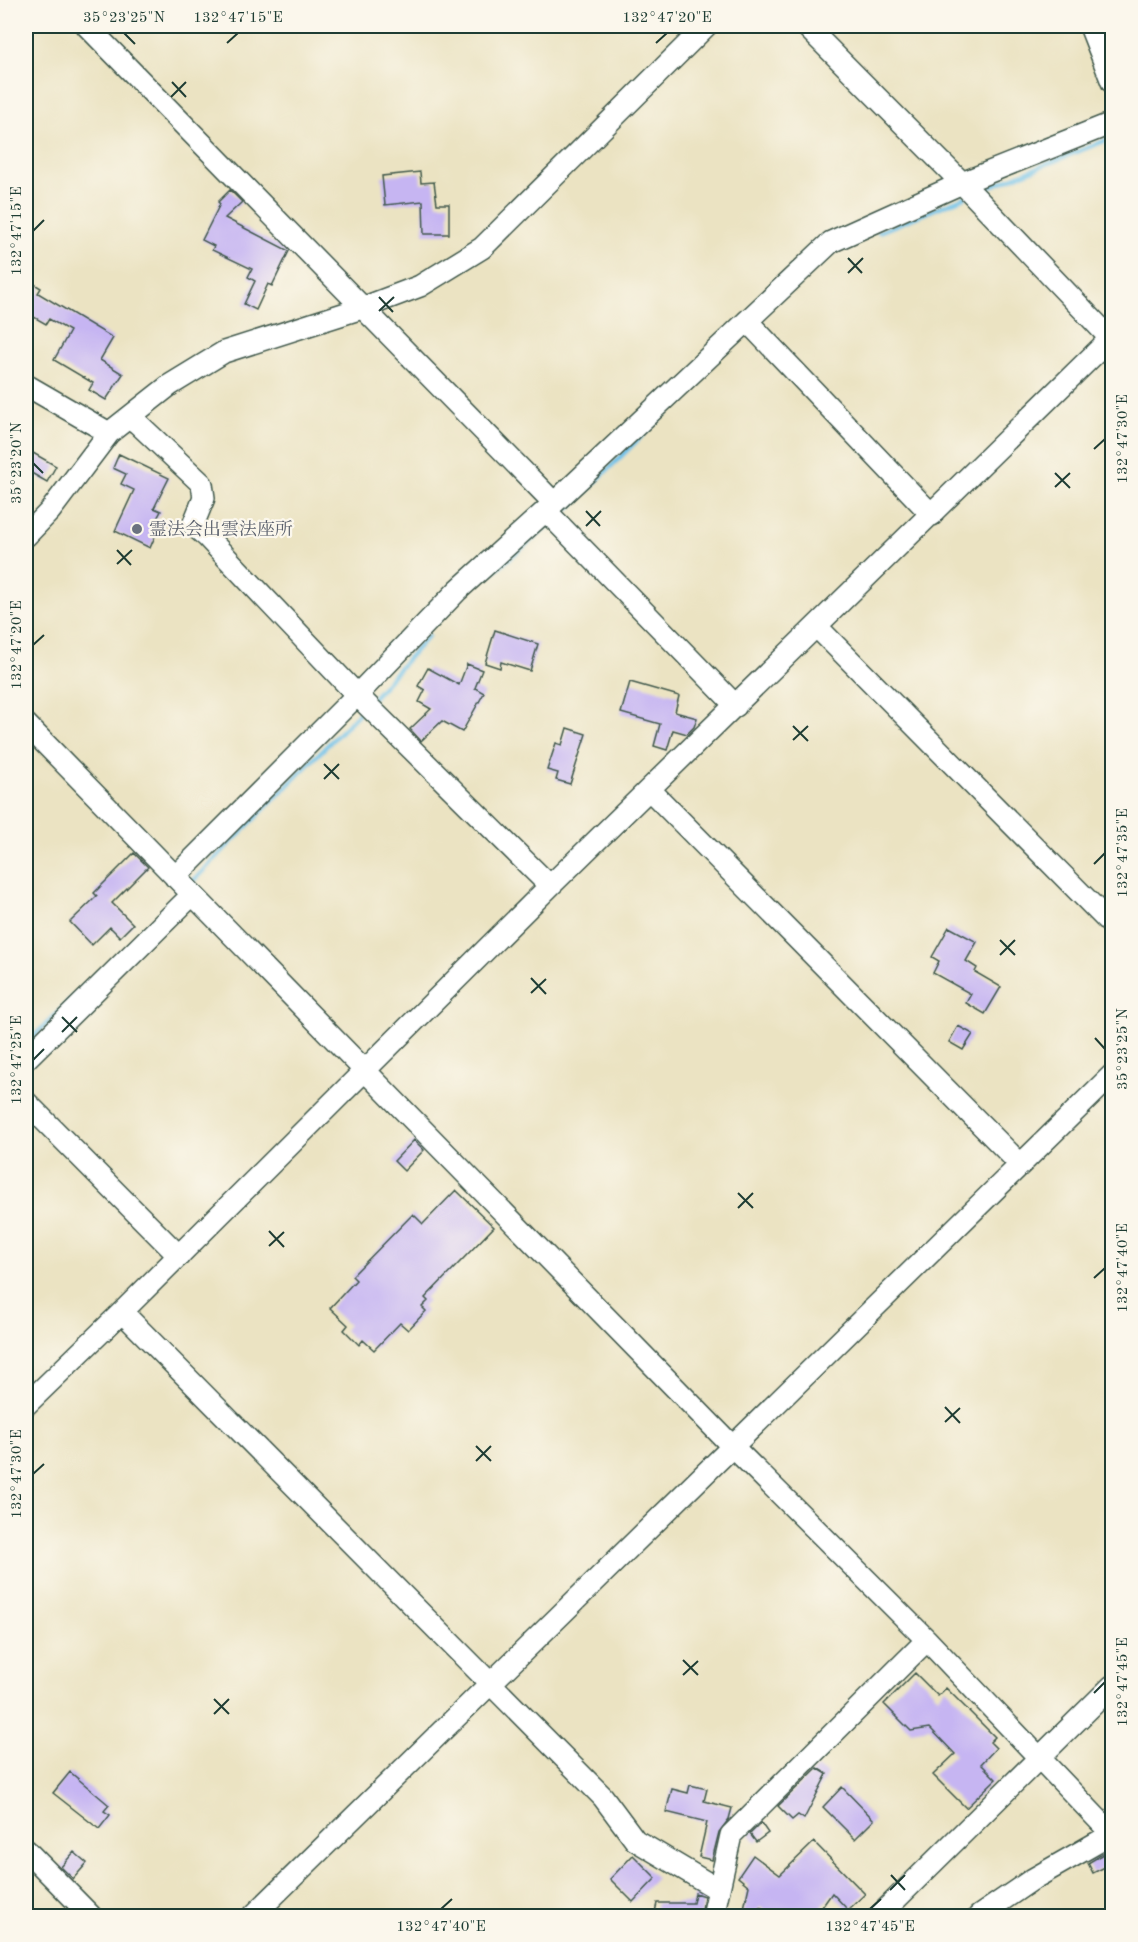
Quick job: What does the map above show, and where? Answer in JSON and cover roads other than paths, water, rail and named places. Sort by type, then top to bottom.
[{"type":"street","points":[[87,26],[362,308],[736,706]]},
{"type":"street","points":[[26,536],[50,511],[109,434],[170,385],[224,352],[362,308],[420,286],[482,248],[706,26]]},
{"type":"street","points":[[26,1405],[550,886],[1112,338],[806,26]]},
{"type":"street","points":[[1090,26],[1113,82]]},
{"type":"street","points":[[175,877],[357,695],[458,590],[550,507],[831,242],[962,183],[1113,123]]},
{"type":"street","points":[[747,321],[932,514]]},
{"type":"street","points":[[26,385],[109,434]]},
{"type":"street","points":[[131,417],[201,484],[204,498],[193,525],[357,695],[550,886]]},
{"type":"street","points":[[820,624],[819,629],[1113,925]]},
{"type":"street","points":[[26,724],[364,1072],[732,1446],[927,1640],[1112,1834],[1033,1879],[979,1917]]},
{"type":"street","points":[[650,790],[1020,1164]]},
{"type":"street","points":[[26,1059],[192,895]]},
{"type":"street","points":[[253,1917],[1113,1075]]},
{"type":"street","points":[[26,1102],[178,1256]]},
{"type":"street","points":[[122,1312],[603,1797],[635,1840],[719,1890]]},
{"type":"street","points":[[713,1917],[731,1835],[927,1640]]},
{"type":"street","points":[[879,1917],[1113,1686]]},
{"type":"street","points":[[26,1850],[91,1917]]},
{"type":"waterway","points":[[979,191],[1112,138]]},
{"type":"waterway","points":[[879,232],[965,197]]},
{"type":"waterway","points":[[559,518],[685,393]]},
{"type":"waterway","points":[[494,571],[550,525]]},
{"type":"waterway","points":[[370,701],[428,636]]},
{"type":"waterway","points":[[191,883],[362,710]]},
{"type":"waterway","points":[[26,1044],[86,985]]},
{"type":"waterway","points":[[1083,1916],[1112,1909]]},
{"type":"place","name":"霊法会出雲法座所","points":[[137,529]]}]
